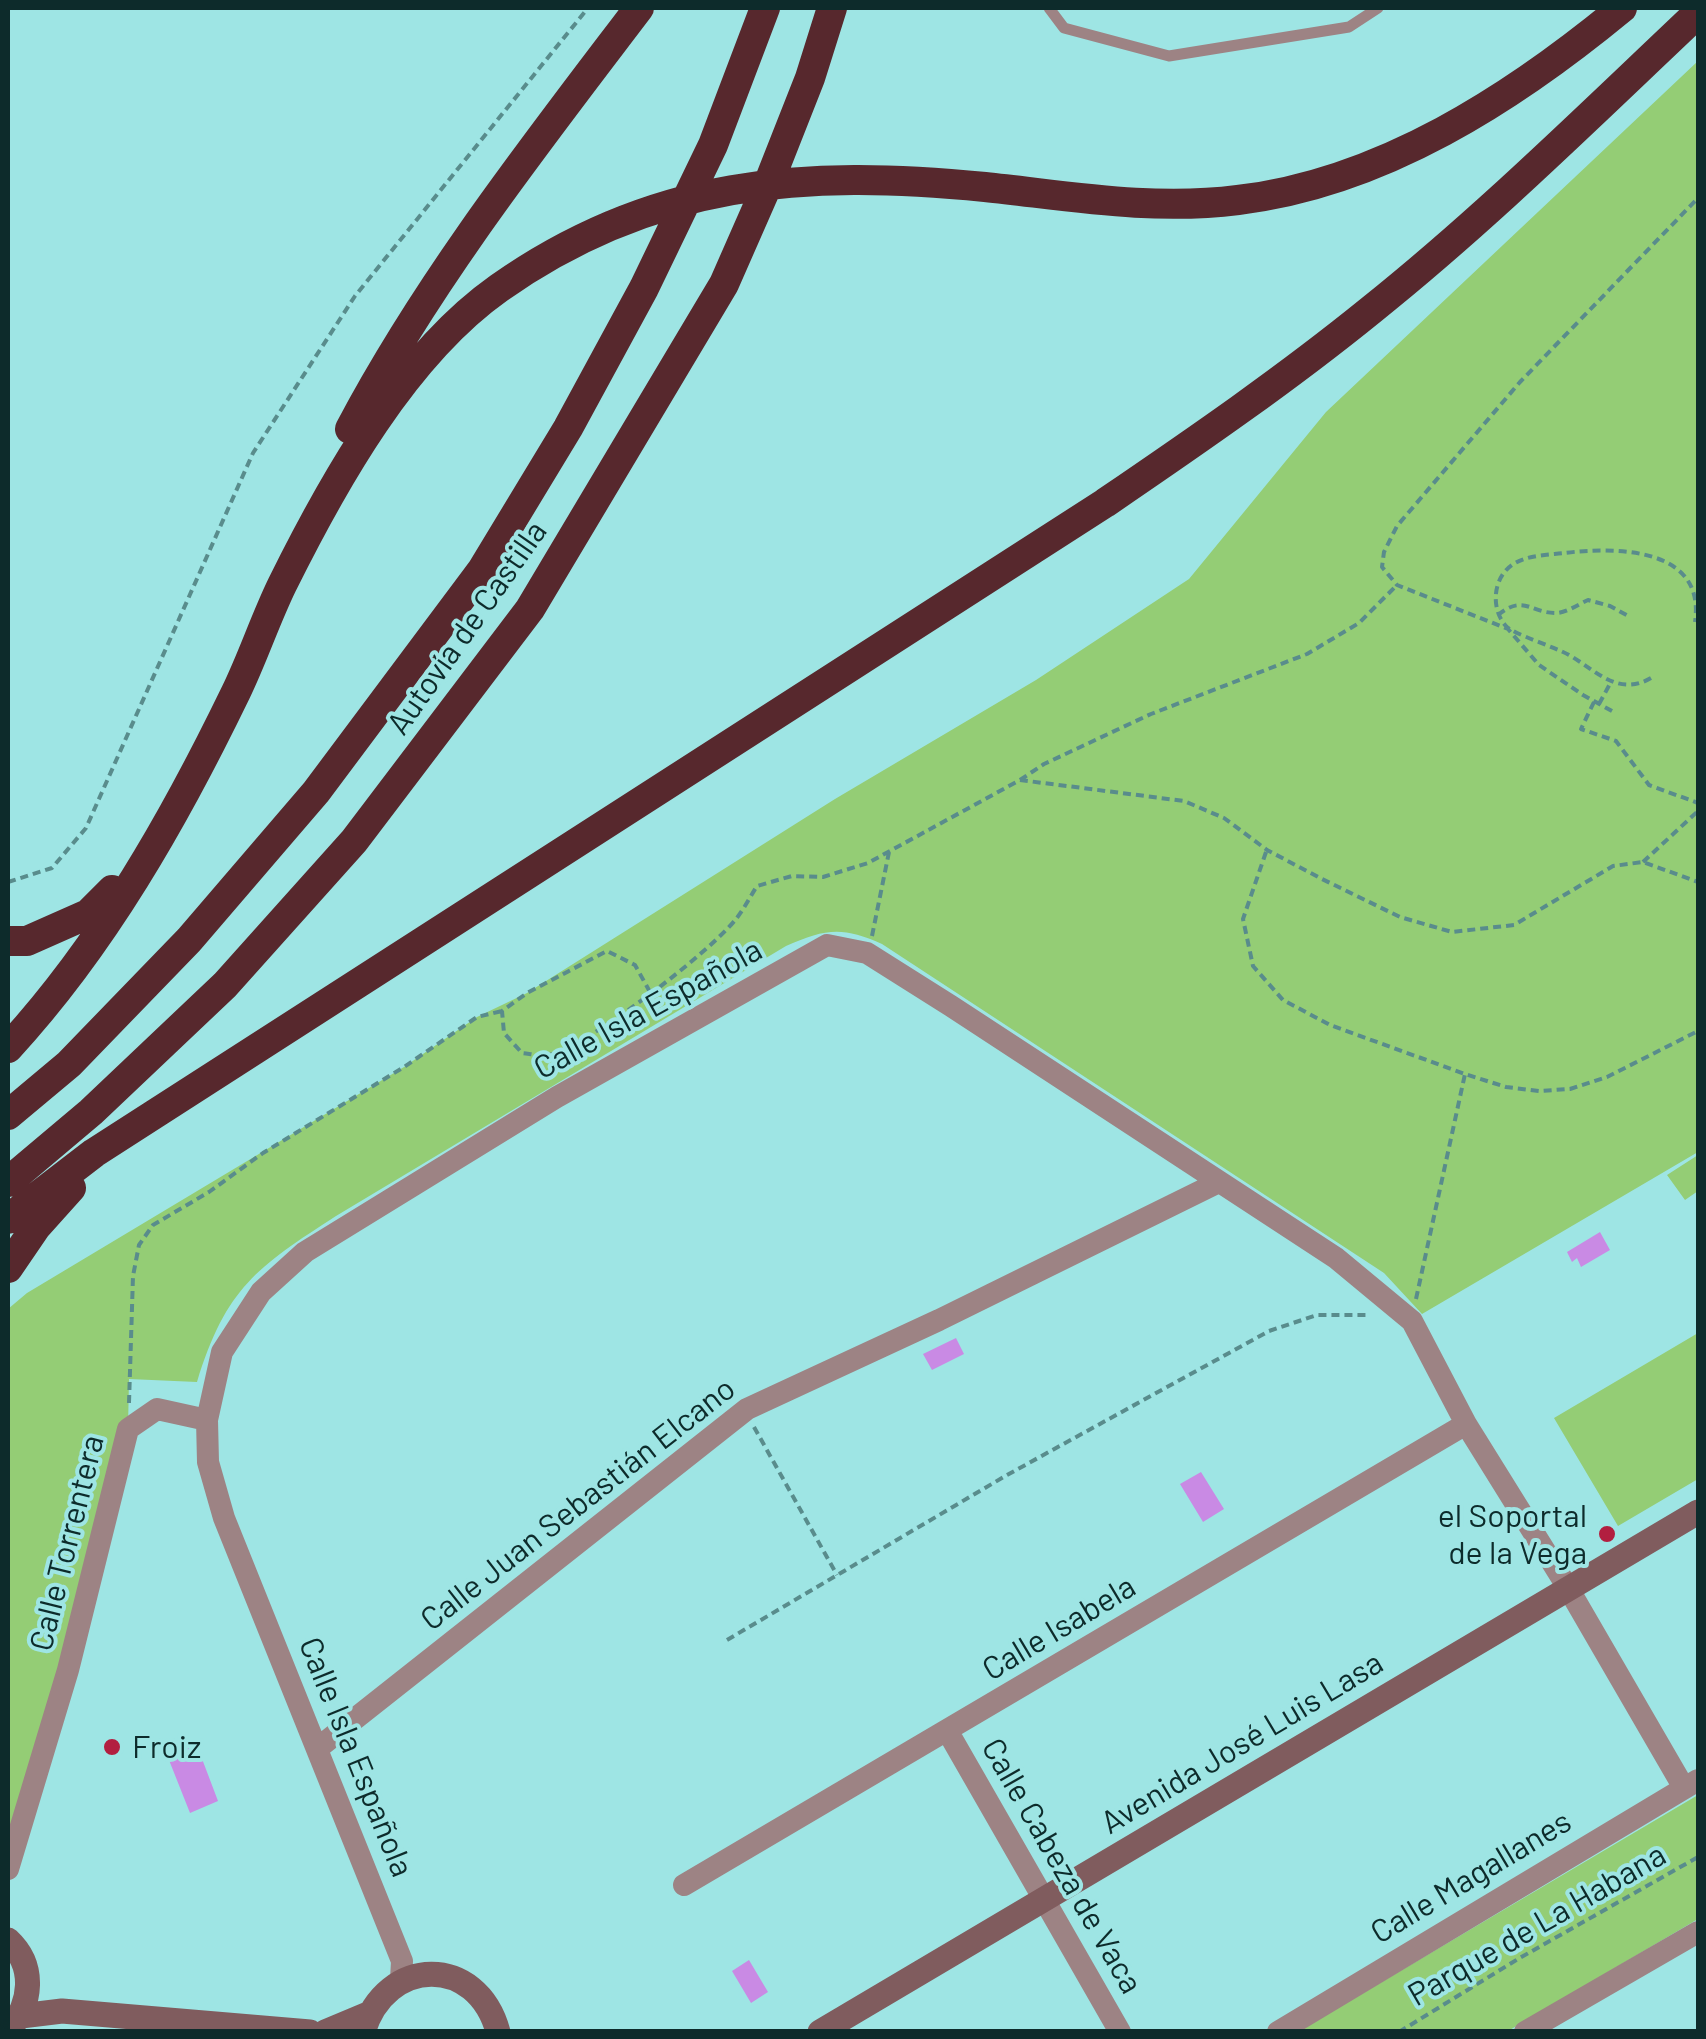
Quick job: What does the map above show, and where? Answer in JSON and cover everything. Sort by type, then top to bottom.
[{"type":"highway","points":[[8,1048],[86,950],[155,845],[239,687],[322,484],[388,358],[552,122],[640,8]]},
{"type":"highway","name":"Autovía de Castilla","points":[[8,1115],[69,1064],[188,940],[316,792],[482,570],[568,428],[644,288],[713,145],[766,8]]},
{"type":"highway","name":"Autovía de Castilla","points":[[8,1182],[91,1112],[225,985],[354,841],[530,610],[724,284],[810,78],[832,8]]},
{"type":"highway","points":[[281,586],[370,430],[424,355],[496,290],[597,230],[667,203],[703,194],[797,182],[906,180],[1088,201],[1164,205],[1273,194],[1374,162],[1461,121],[1558,58],[1622,8]]},
{"type":"highway","points":[[8,1219],[94,1153],[1089,513],[1236,412],[1372,310],[1463,232],[1698,13]]},
{"type":"highway","points":[[8,941],[27,941],[88,914],[155,845]]},
{"type":"highway","points":[[8,1268],[36,1227],[78,1181],[187,1093]]},
{"type":"street","name":"Calle Isla Española","points":[[407,1972],[224,1518],[208,1462],[207,1420],[222,1352],[262,1292],[304,1252],[557,1097],[827,946],[866,952]]},
{"type":"street","points":[[866,952],[1336,1258],[1412,1321],[1466,1424],[1691,1784]]},
{"type":"street","name":"Calle Juan Sebastián Elcano","points":[[318,1748],[747,1409],[1220,1182]]},
{"type":"street","name":"Calle Torrentera","points":[[8,1869],[68,1670],[128,1428],[157,1409],[207,1420]]},
{"type":"street","name":"Calle Isabela","points":[[684,1885],[1466,1424]]},
{"type":"street","name":"Avenida José Luis Lasa","points":[[820,2032],[1698,1512]]},
{"type":"street","name":"Calle Cabeza de Vaca","points":[[948,1732],[1120,2032]]},
{"type":"street","name":"Calle Magallanes","points":[[1278,2032],[1691,1784]]},
{"type":"street","points":[[1525,2032],[1698,1932]]},
{"type":"street","points":[[8,1940],[28,1975],[19,2012],[62,2010],[310,2032]]},
{"type":"street","points":[[325,2032],[366,2022],[386,1990],[407,1972],[439,1974],[472,1986],[494,2014],[498,2032]]},
{"type":"lane","points":[[1049,8],[1064,28],[1169,56],[1349,26],[1378,8]]},
{"type":"path","points":[[8,882],[52,868],[86,828],[253,453],[354,296],[588,8]]},
{"type":"path","points":[[1651,678],[1618,686],[1546,642],[1397,586],[1382,566],[1384,552],[1397,526],[1520,382],[1698,198]]},
{"type":"path","points":[[1612,711],[1539,665],[1508,630],[1496,610],[1496,586],[1510,566],[1532,557],[1619,550],[1651,554],[1680,570],[1694,588],[1698,610],[1695,622]]},
{"type":"path","points":[[502,1011],[504,1034],[522,1053],[548,1056],[573,1044],[696,958],[735,920],[757,886],[792,876],[823,878],[868,863],[1044,764],[1151,714],[1307,654],[1359,623],[1397,586]]},
{"type":"path","points":[[1498,614],[1510,605],[1521,604],[1558,614],[1588,600],[1630,617]]},
{"type":"path","points":[[1611,682],[1581,728],[1616,741],[1649,785],[1698,803]]},
{"type":"path","points":[[1020,780],[1184,801],[1224,818],[1267,850],[1400,917],[1452,932],[1514,925],[1612,866],[1643,862],[1698,882]]},
{"type":"path","points":[[1643,862],[1698,812]]},
{"type":"path","points":[[1267,850],[1243,919],[1253,966],[1283,1000],[1330,1025],[1465,1074],[1539,1091],[1570,1089],[1620,1072],[1698,1031]]},
{"type":"path","points":[[866,952],[876,924],[889,852]]},
{"type":"path","points":[[128,1428],[133,1276],[139,1245],[152,1225],[404,1067],[477,1016],[502,1011],[527,993],[607,951],[636,965],[650,992]]},
{"type":"path","points":[[1412,1321],[1465,1074]]},
{"type":"path","points":[[726,1640],[1007,1475],[1269,1331],[1317,1314],[1370,1315]]},
{"type":"path","points":[[747,1409],[761,1442],[837,1576]]},
{"type":"path","name":"Parque de La Habana","points":[[1399,2032],[1698,1857]]},
{"type":"green space","points":[[1698,61],[1698,1152],[1422,1314],[1384,1273],[882,944],[856,934],[834,932],[786,946],[285,1250],[233,1302],[208,1350],[197,1382],[129,1379],[128,1429],[8,1869],[8,1309],[27,1293],[404,1067],[477,1017],[527,993],[835,799],[1036,680],[1189,579],[1326,412]]},
{"type":"green space","points":[[1698,1155],[1698,1191],[1685,1200],[1667,1175]]},
{"type":"green space","points":[[1698,1333],[1698,1479],[1618,1526],[1554,1418]]},
{"type":"green space","points":[[1698,1795],[1698,1919],[1508,2031],[1297,2032]]},
{"type":"shaded area","points":[[1600,1232],[1610,1250],[1581,1267],[1577,1258],[1572,1262],[1567,1252]]},
{"type":"shaded area","points":[[956,1338],[964,1354],[932,1370],[923,1354]]},
{"type":"shaded area","points":[[1201,1472],[1224,1509],[1203,1522],[1180,1484]]},
{"type":"shaded area","points":[[196,1743],[218,1801],[190,1813],[167,1755]]},
{"type":"shaded area","points":[[749,1960],[768,1992],[751,2003],[732,1971]]},
{"type":"place","name":"el Soportal de la Vega","points":[[1607,1534]]},
{"type":"place","name":"Froiz","points":[[112,1747]]}]
